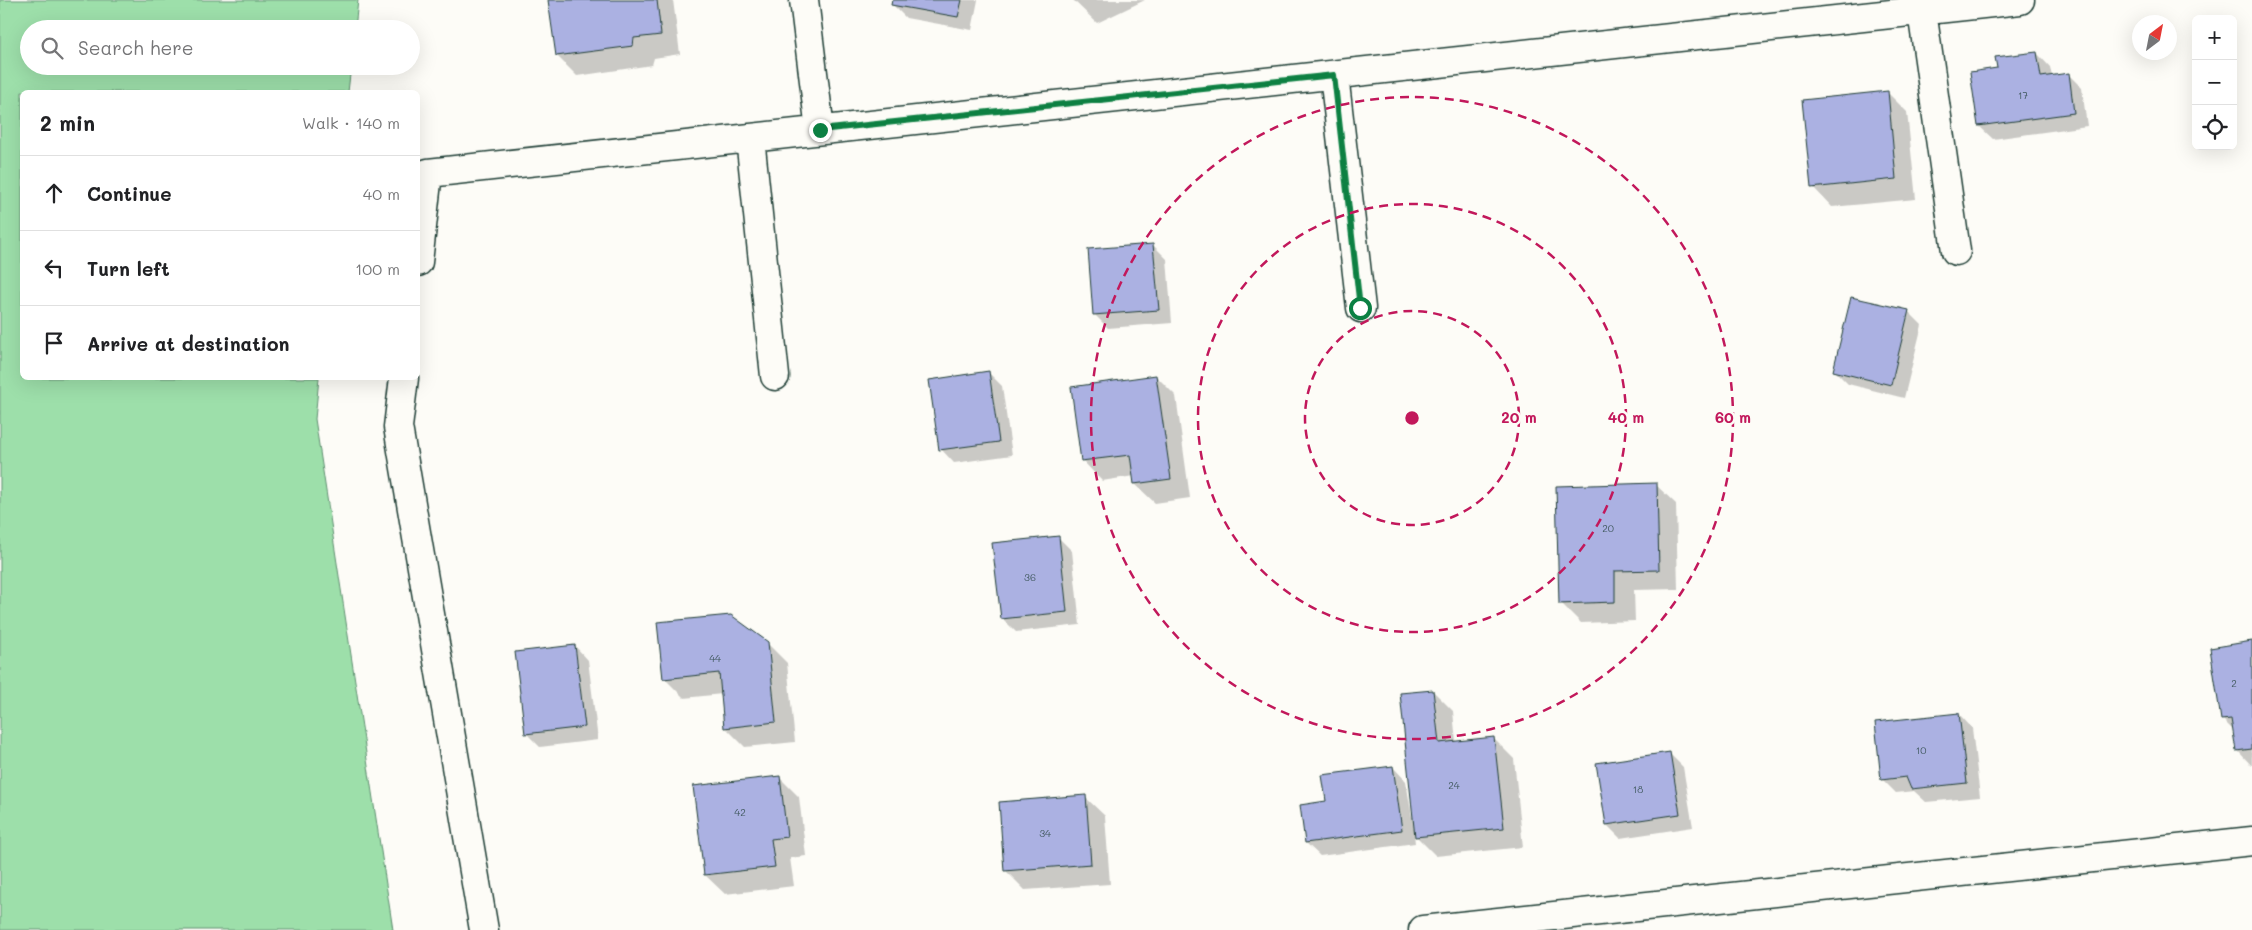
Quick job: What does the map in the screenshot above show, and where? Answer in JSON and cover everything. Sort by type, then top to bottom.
[{"type":"street","points":[[804,0],[820,130]]},
{"type":"street","points":[[420,244],[428,173],[2020,0]]},
{"type":"street","points":[[1922,11],[1956,251]]},
{"type":"street","points":[[1334,75],[1360,308]]},
{"type":"street","points":[[750,138],[775,376]]},
{"type":"street","points":[[404,380],[398,427],[484,930]]},
{"type":"street","points":[[1423,930],[2252,841]]},
{"type":"green space","points":[[0,0],[358,0],[356,20],[20,20],[20,75],[350,75],[348,90],[20,90],[20,380],[319,380],[315,419],[393,930],[0,930]]},
{"type":"building","points":[[548,0],[657,0],[661,35],[634,38],[633,46],[556,56]]},
{"type":"building","points":[[892,0],[962,0],[958,17],[891,5]]},
{"type":"building","points":[[2037,52],[2041,77],[2069,73],[2074,113],[1978,126],[1970,72],[1997,68],[1995,57]]},
{"type":"building","points":[[1888,91],[1896,179],[1811,188],[1802,100]]},
{"type":"building","points":[[1153,244],[1159,310],[1093,315],[1088,249]]},
{"type":"building","points":[[1851,297],[1909,310],[1891,385],[1833,371]]},
{"type":"building","points":[[989,371],[999,442],[939,450],[929,380]]},
{"type":"building","points":[[1156,375],[1171,479],[1134,484],[1130,455],[1081,461],[1071,387]]},
{"type":"building","points":[[1657,483],[1659,570],[1615,571],[1615,602],[1559,604],[1556,486]]},
{"type":"building","points":[[1059,536],[1067,612],[1001,619],[992,543]]},
{"type":"building","points":[[731,615],[768,642],[776,722],[724,728],[719,673],[663,679],[657,622]]},
{"type":"building","points":[[2252,641],[2252,749],[2236,751],[2231,719],[2221,720],[2210,648]]},
{"type":"building","points":[[575,645],[585,727],[525,734],[515,652]]},
{"type":"building","points":[[1433,690],[1439,743],[1494,737],[1504,828],[1415,837],[1400,693]]},
{"type":"building","points":[[1959,713],[1967,783],[1911,789],[1906,777],[1881,780],[1875,722]]},
{"type":"building","points":[[1670,752],[1680,814],[1606,825],[1596,763]]},
{"type":"building","points":[[1393,766],[1402,830],[1305,843],[1300,805],[1326,801],[1322,775]]},
{"type":"building","points":[[780,776],[787,837],[771,839],[775,867],[704,875],[693,786]]},
{"type":"building","points":[[1086,795],[1091,864],[1004,871],[999,802]]},
{"type":"route","points":[[820,130],[1334,75],[1360,308]]}]
